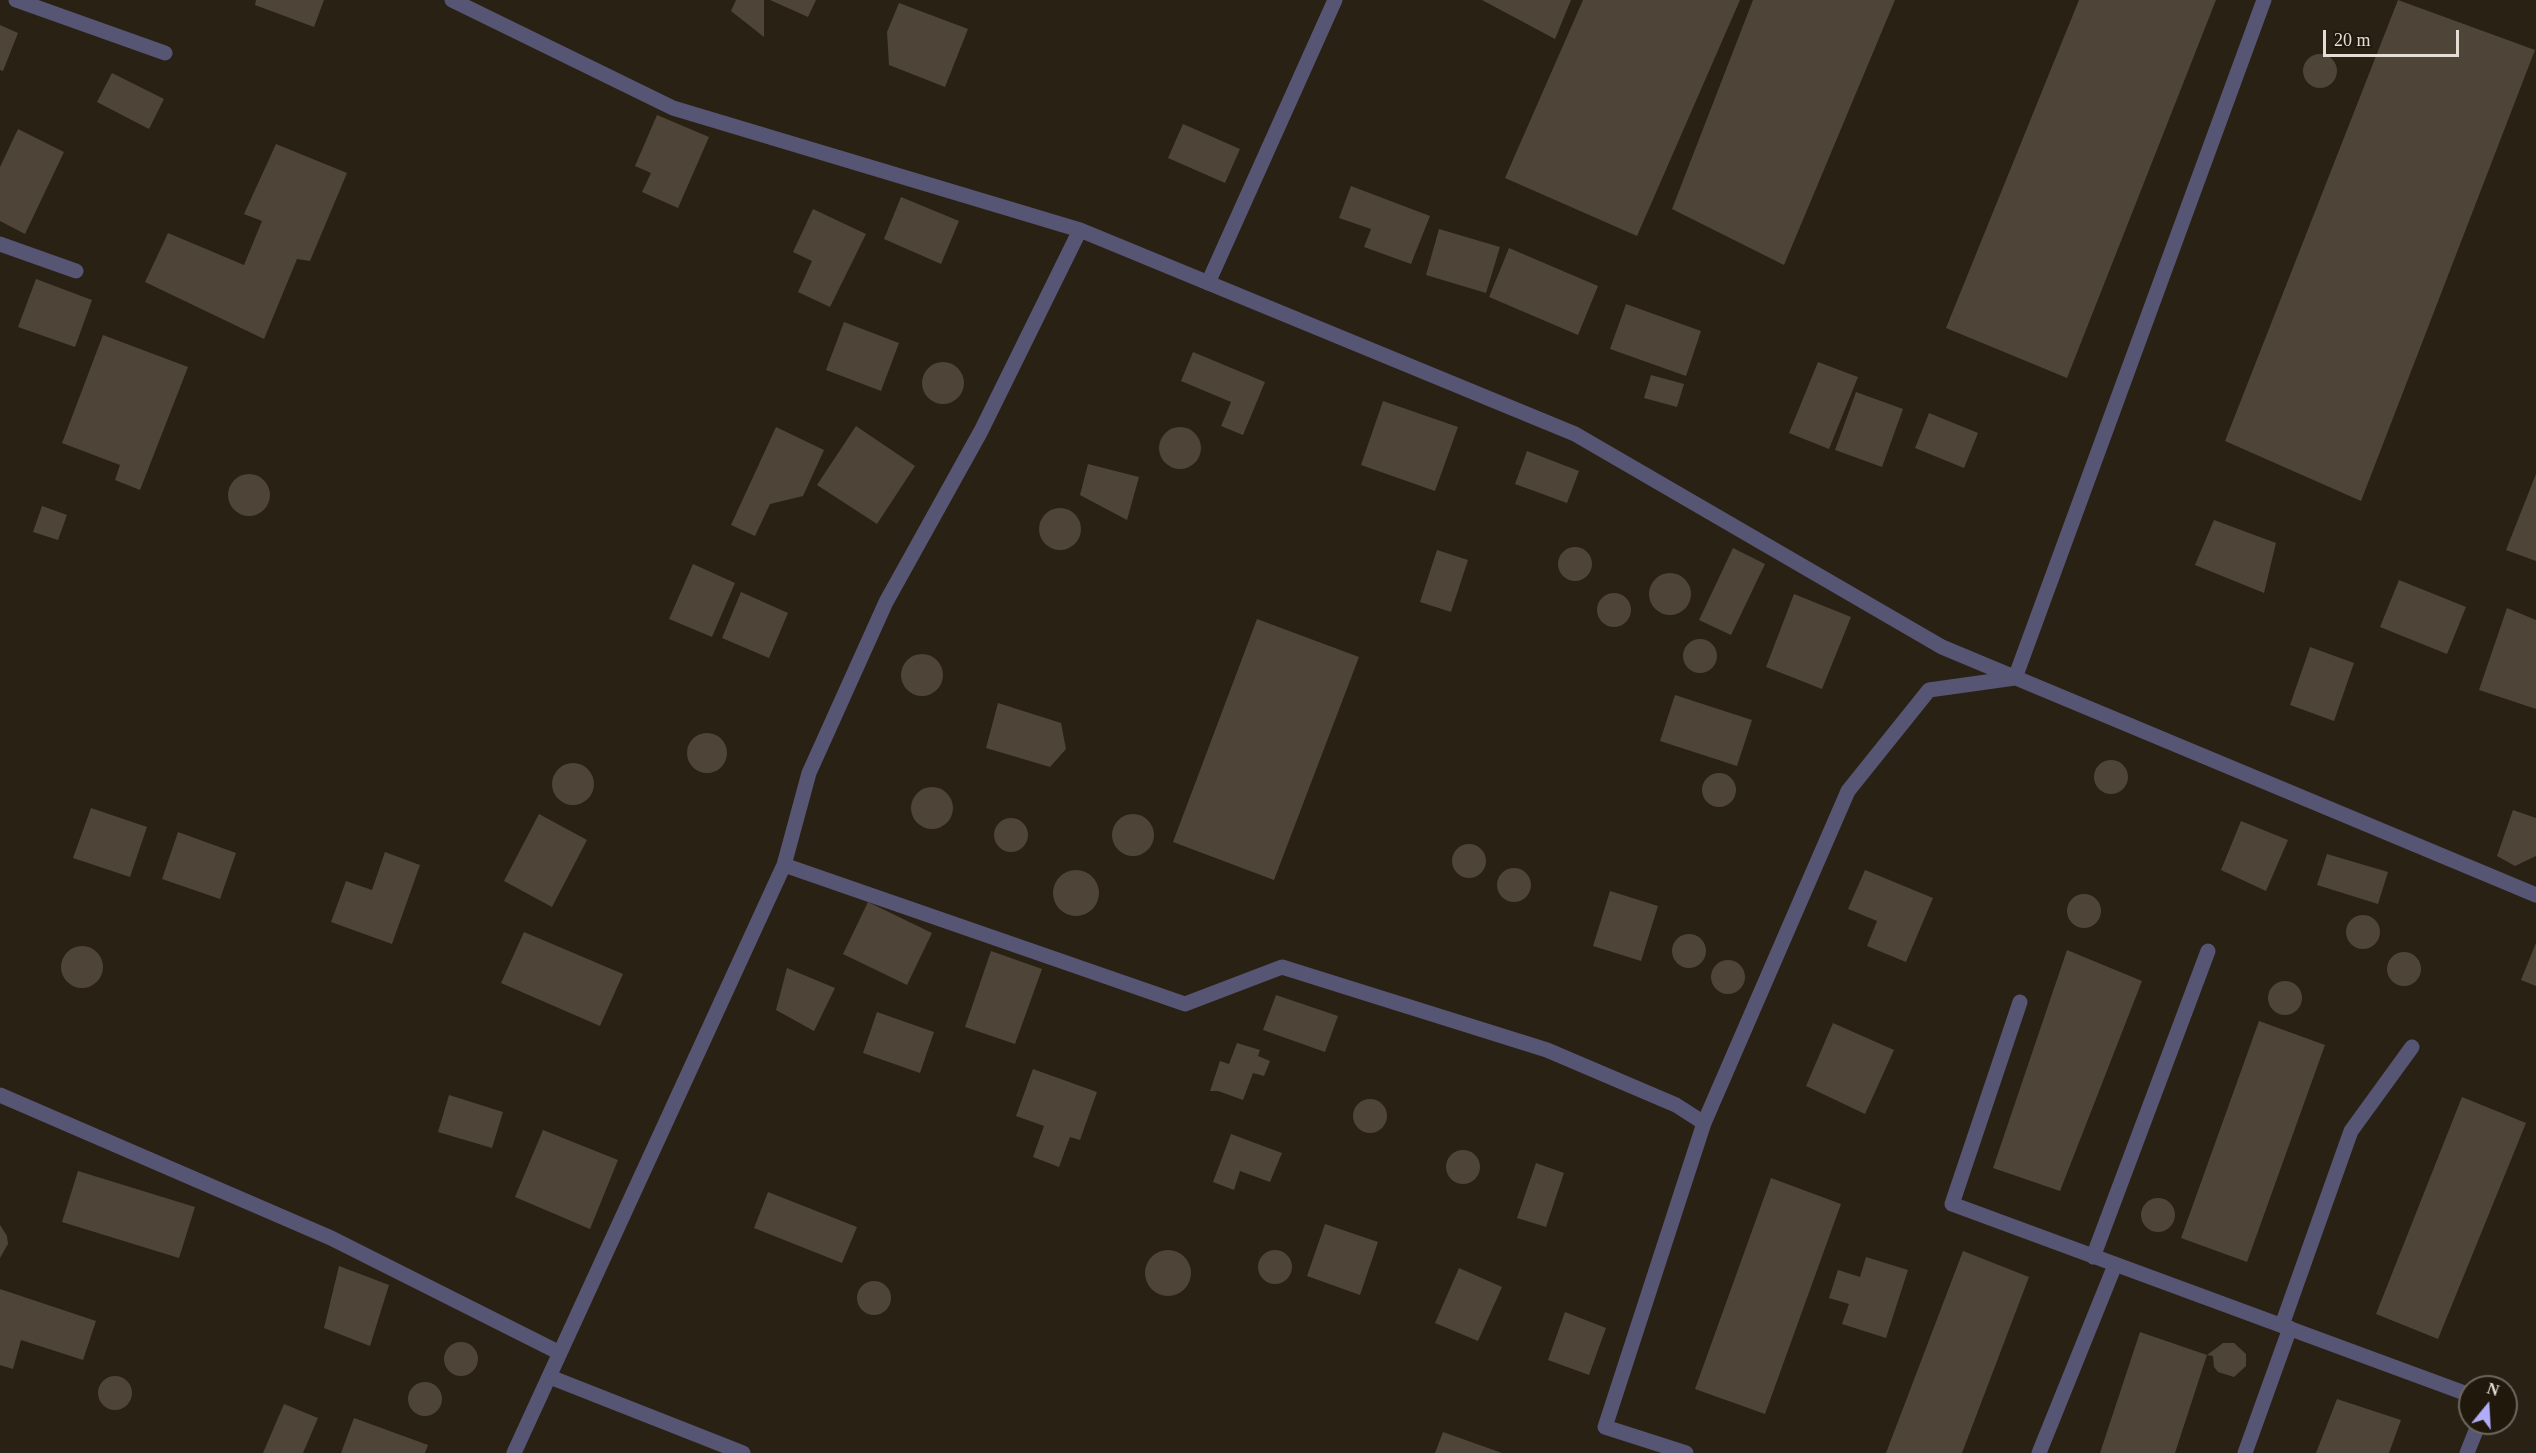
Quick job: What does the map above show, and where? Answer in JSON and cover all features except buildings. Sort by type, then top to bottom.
[{"type":"street","points":[[16,0],[165,53]]},
{"type":"street","points":[[452,0],[673,108],[1080,230],[1575,434],[1942,647],[2536,895]]},
{"type":"street","points":[[1208,283],[1335,0]]},
{"type":"street","points":[[2015,678],[2264,0]]},
{"type":"street","points":[[514,1453],[784,865],[809,773],[886,602],[981,431],[1080,230]]},
{"type":"street","points":[[0,244],[76,271]]},
{"type":"street","points":[[1686,1453],[1605,1426],[1704,1123],[1848,791],[1929,690],[2015,678]]},
{"type":"street","points":[[784,865],[1185,1004],[1282,967],[1547,1050],[1676,1105],[1704,1123]]},
{"type":"street","points":[[2093,1257],[2208,951]]},
{"type":"street","points":[[2020,1002],[1952,1204],[2458,1391]]},
{"type":"street","points":[[2245,1453],[2351,1131],[2412,1047]]},
{"type":"street","points":[[0,1095],[331,1238],[560,1353]]},
{"type":"street","points":[[2039,1453],[2115,1265]]},
{"type":"street","points":[[550,1377],[743,1453]]},
{"type":"street","points":[[2467,1453],[2474,1435]]}]
